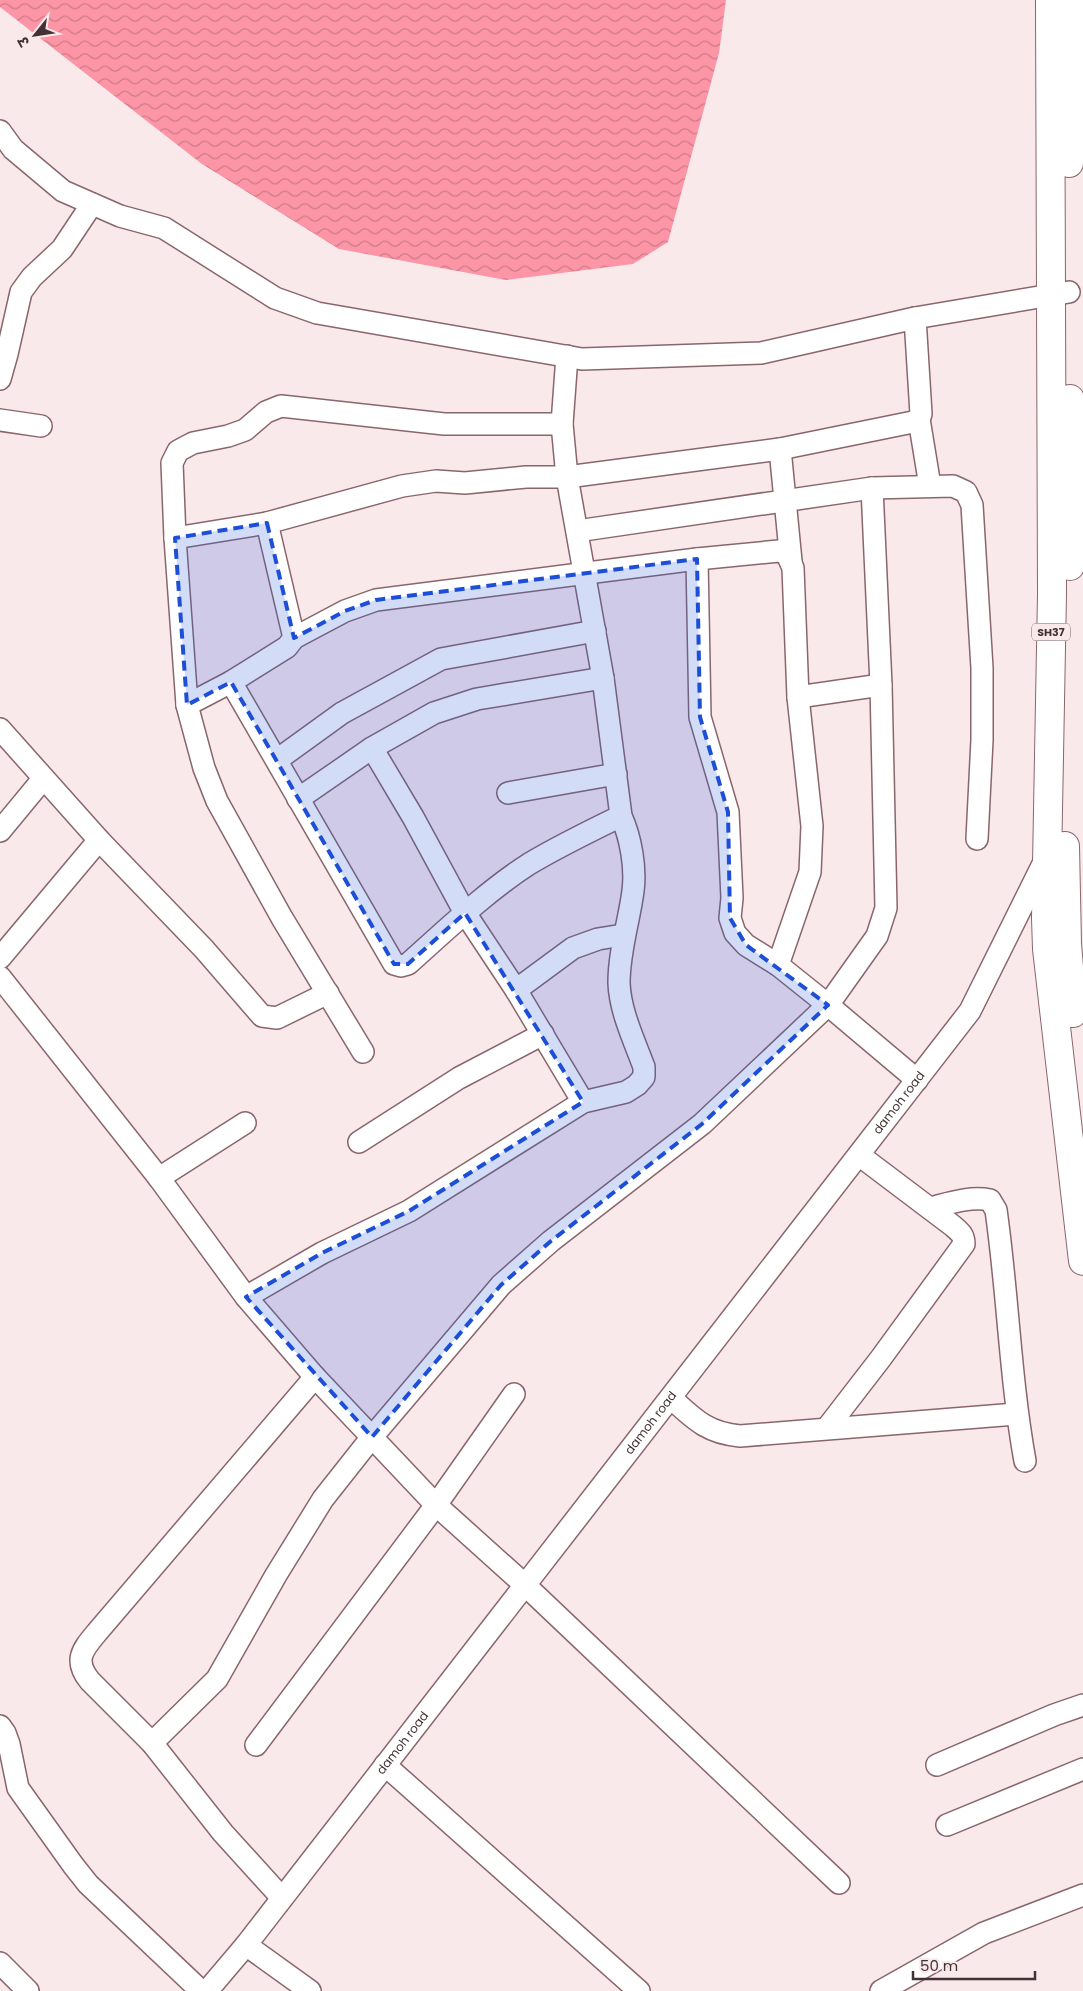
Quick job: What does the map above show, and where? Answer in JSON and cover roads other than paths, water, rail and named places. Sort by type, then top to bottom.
[{"type":"main road","name":"SH37","points":[[1050,0],[1060,293],[1072,523],[1065,836],[1067,953],[1083,1097]]},
{"type":"main road","name":"SH37","points":[[1065,883],[1046,857],[1060,293],[1070,0]]},
{"type":"main road","name":"SH37","points":[[1065,883],[1047,949],[1083,1261]]},
{"type":"street","points":[[0,131],[13,149],[63,191],[120,216],[164,228],[275,298],[317,312],[568,356],[582,358],[761,353],[915,318],[1060,293]]},
{"type":"street","points":[[0,379],[8,354],[21,292],[32,277],[62,249],[92,204]]},
{"type":"street","points":[[915,318],[921,402],[919,419],[930,486]]},
{"type":"street","points":[[246,1297],[322,1253],[409,1211],[583,1102],[626,1092],[637,1085],[644,1077],[644,1067],[620,999],[619,980],[623,935],[633,892],[634,876],[628,830],[621,816],[603,678],[567,477],[562,424],[568,356]]},
{"type":"street","points":[[363,1052],[282,918],[217,801],[204,768],[187,704],[175,538],[172,463],[178,451],[193,443],[228,436],[245,430],[266,412],[281,406],[444,424],[562,424]]},
{"type":"street","points":[[175,538],[268,523],[402,486],[436,481],[465,483],[526,477],[567,477],[780,449],[913,422],[919,419]]},
{"type":"street","points":[[0,420],[41,426]]},
{"type":"street","points":[[778,965],[810,872],[812,826],[798,697],[793,568],[780,449]]},
{"type":"street","points":[[577,531],[872,488],[953,486],[966,492],[972,505],[982,668],[982,740],[977,839]]},
{"type":"street","points":[[152,1743],[217,1679],[323,1499],[372,1437],[501,1285],[551,1241],[702,1124],[828,1004],[877,936],[886,908],[881,685],[872,488]]},
{"type":"street","points":[[268,523],[294,638]]},
{"type":"street","points":[[187,704],[231,682],[287,647],[294,638],[345,611],[376,600],[698,559],[779,551],[787,554],[791,561]]},
{"type":"street","points":[[698,559],[700,716],[728,812],[732,898],[730,918],[735,933],[746,945],[778,965],[828,1004],[917,1080]]},
{"type":"street","points":[[277,760],[342,713],[441,659],[595,631]]},
{"type":"street","points":[[298,799],[372,748],[434,713],[477,699],[603,678]]},
{"type":"street","points":[[231,682],[394,964],[401,966],[408,964],[465,913],[528,865],[572,840],[621,816]]},
{"type":"street","points":[[798,697],[881,685]]},
{"type":"street","points":[[0,729],[43,779],[204,950],[262,1016],[277,1018],[328,993]]},
{"type":"street","points":[[372,748],[413,817],[465,913],[516,990],[583,1102]]},
{"type":"street","points":[[508,793],[616,774]]},
{"type":"street","points":[[0,831],[43,779]]},
{"type":"street","name":"damoh road","points":[[207,1991],[246,1945],[386,1766],[970,1011],[1046,857],[1065,836]]},
{"type":"street","points":[[0,958],[99,840]]},
{"type":"street","points":[[516,990],[573,948],[598,939],[623,935]]},
{"type":"street","points":[[0,978],[159,1178],[246,1297],[315,1377],[436,1505],[525,1585],[839,1883]]},
{"type":"street","points":[[359,1142],[459,1078],[543,1034]]},
{"type":"street","points":[[159,1178],[245,1123]]},
{"type":"street","points":[[827,1428],[881,1358],[964,1244],[964,1238],[961,1233],[859,1155]]},
{"type":"street","points":[[930,1208],[971,1199],[984,1199],[990,1200],[996,1210],[1010,1337],[1016,1414],[1025,1461]]},
{"type":"street","points":[[282,1898],[224,1834],[152,1743],[82,1671],[80,1660],[83,1650],[315,1377]]},
{"type":"street","points":[[256,1745],[436,1505],[514,1394]]},
{"type":"street","points":[[671,1398],[697,1421],[713,1431],[740,1436],[1016,1414]]},
{"type":"street","points":[[937,1765],[1054,1715],[1083,1705]]},
{"type":"street","points":[[0,1726],[9,1744],[18,1788],[73,1866],[88,1884],[201,1991]]},
{"type":"street","points":[[386,1766],[639,1991]]},
{"type":"street","points":[[947,1825],[1083,1769]]},
{"type":"street","points":[[881,1991],[984,1933],[1083,1894]]},
{"type":"street","points":[[246,1945],[310,1991]]},
{"type":"street","points":[[0,1963],[27,1991]]},
{"type":"water","points":[[0,0],[726,0],[719,53],[668,242],[633,264],[506,280],[339,249],[202,164],[0,7]]}]
